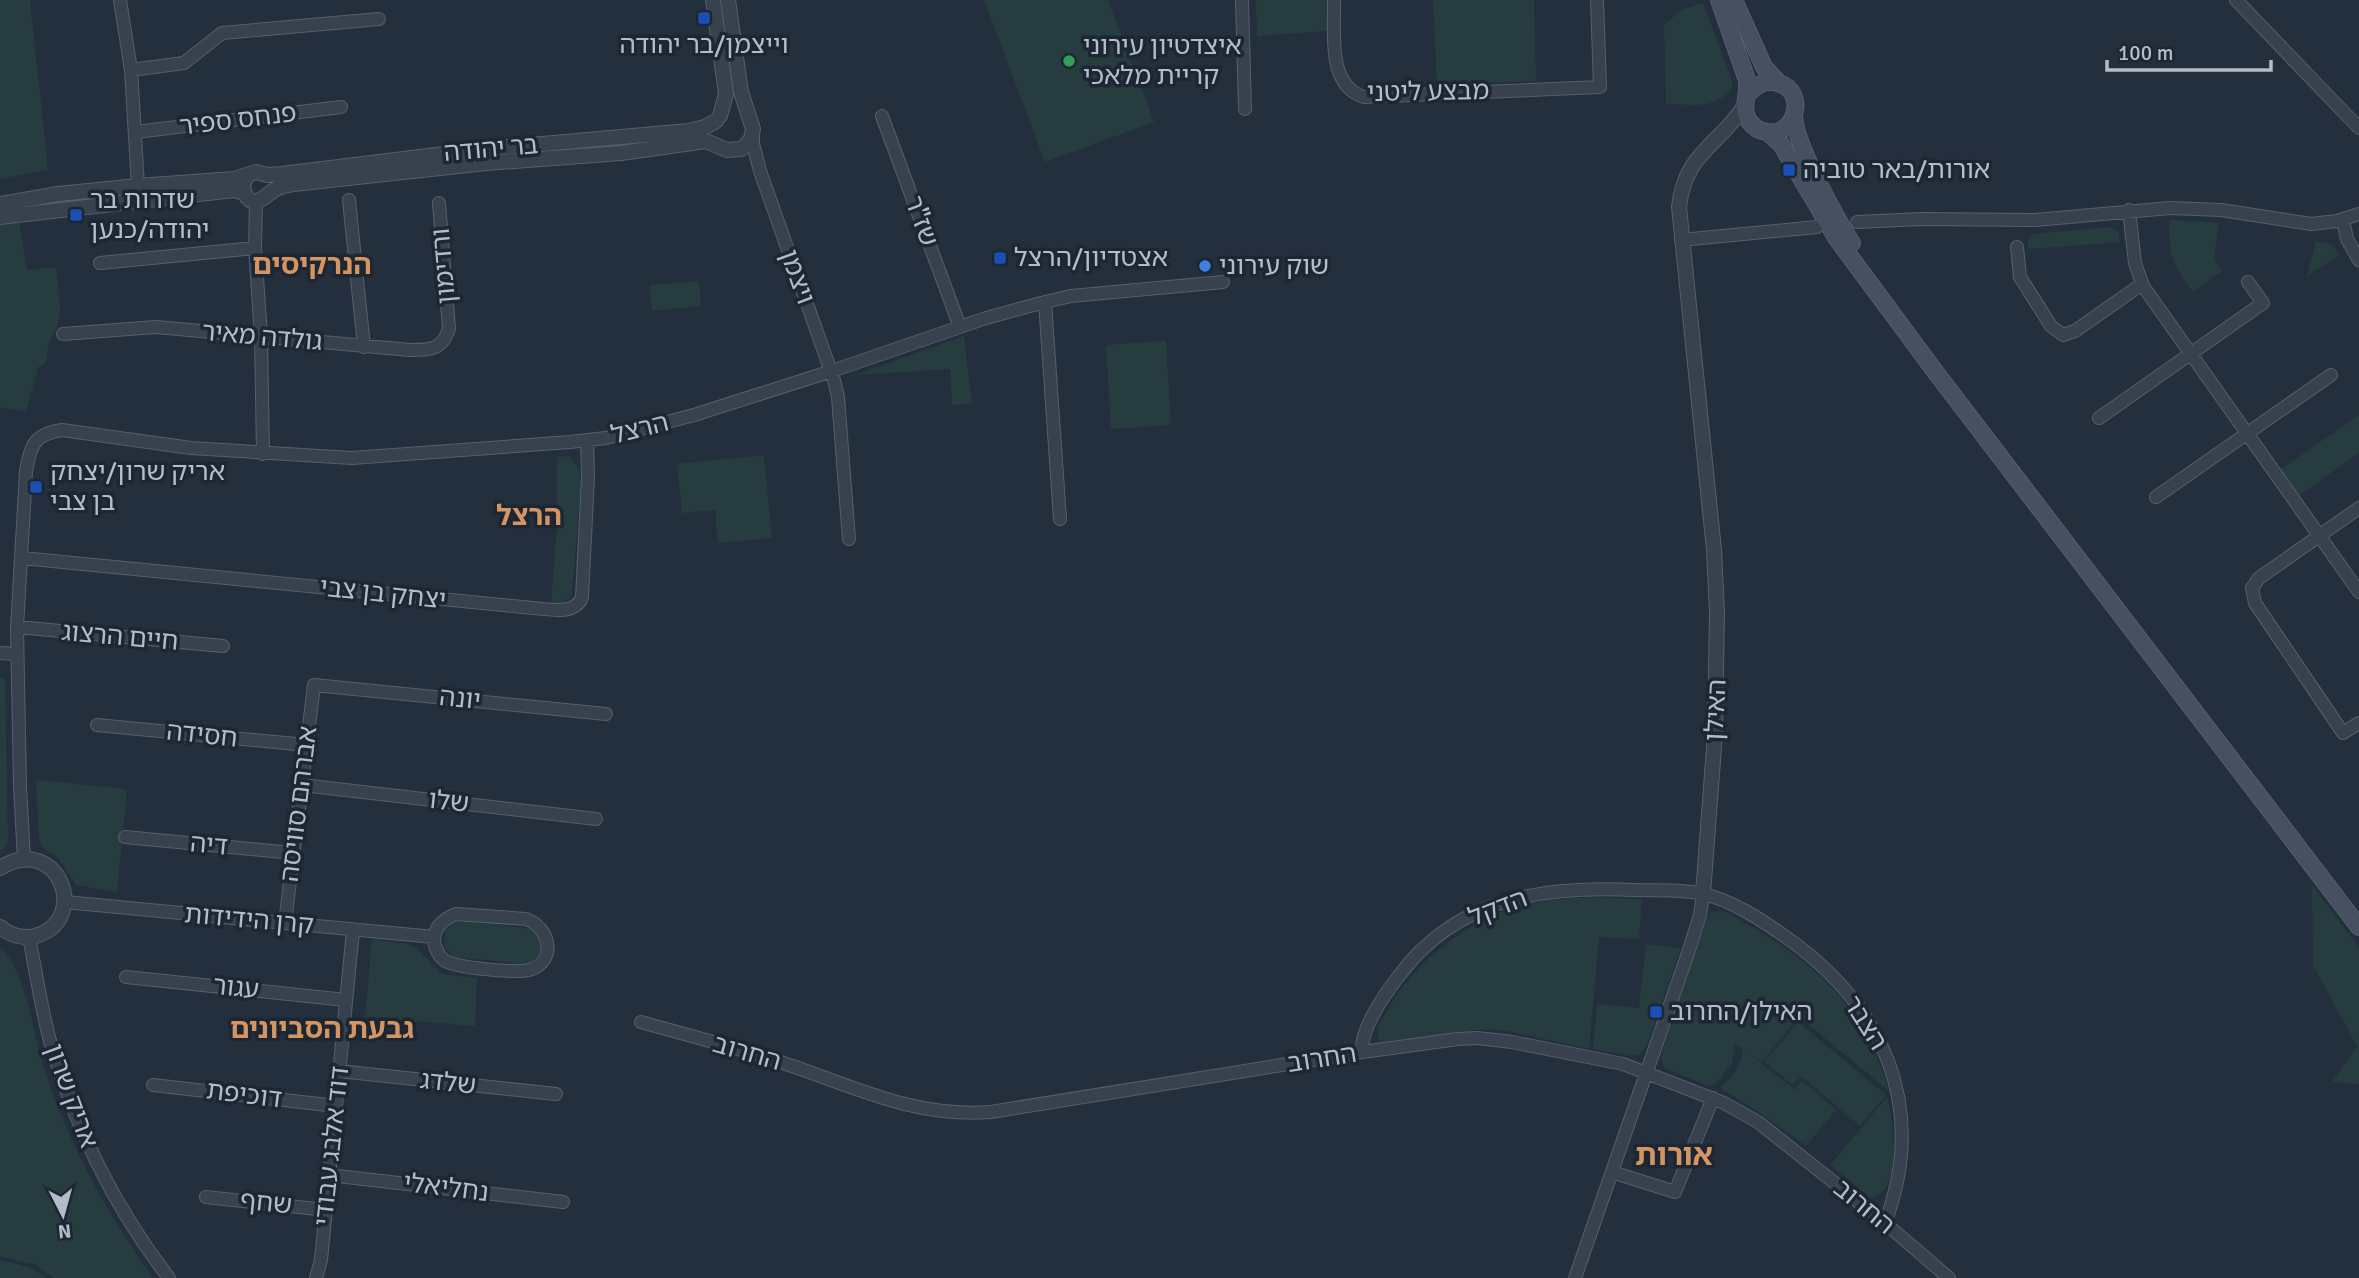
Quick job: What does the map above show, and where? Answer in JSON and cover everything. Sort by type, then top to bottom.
[{"type":"main road","points":[[1719,0],[1739,54],[1747,99],[1747,118],[1781,144],[1837,239],[2359,926]]},
{"type":"main road","points":[[1734,0],[1764,67],[1792,93],[1795,100],[1794,126],[1846,233],[1937,374]]},
{"type":"main road","points":[[1747,99],[1763,82],[1779,83]]},
{"type":"main road","points":[[1762,130],[1784,129],[1794,116]]},
{"type":"street","points":[[120,0],[131,69],[138,186]]},
{"type":"street","points":[[713,0],[726,94],[718,119],[714,135],[728,149],[747,145],[752,136],[752,126],[741,113],[733,111],[718,119]]},
{"type":"street","name":"ויצמן","points":[[728,0],[741,92],[752,126],[754,153],[832,371],[838,397],[849,539]]},
{"type":"street","points":[[1242,0],[1245,109]]},
{"type":"street","name":"מבצע ליטני","points":[[1334,0],[1336,62],[1343,82],[1355,94],[1364,97],[1601,87],[1597,0]]},
{"type":"street","points":[[2236,0],[2359,128]]},
{"type":"street","points":[[131,69],[184,63],[222,33],[379,19]]},
{"type":"street","name":"האילן","points":[[1576,1278],[1693,935],[1703,894],[1716,722],[1717,599],[1679,207],[1683,182],[1699,156],[1731,126],[1747,99]]},
{"type":"street","name":"פנחס ספיר","points":[[136,132],[341,107]]},
{"type":"street","name":"שז\"ר","points":[[882,116],[960,327]]},
{"type":"street","name":"בר יהודה","points":[[265,174],[485,149],[689,131],[705,127],[718,119]]},
{"type":"street","name":"האילן","points":[[1720,137],[1745,127],[1762,130]]},
{"type":"street","name":"בר יהודה","points":[[271,192],[293,184],[486,163],[621,153],[706,141],[728,149]]},
{"type":"street","name":"ויצמן","points":[[728,149],[746,159],[763,182]]},
{"type":"street","points":[[0,204],[58,194],[247,176],[256,172],[265,174],[271,180],[271,192],[265,199],[250,197],[234,190],[0,217]]},
{"type":"street","points":[[247,176],[243,184],[250,197],[261,336],[263,454]]},
{"type":"street","points":[[349,200],[364,347]]},
{"type":"street","name":"ורדימון","points":[[439,203],[449,328]]},
{"type":"street","points":[[1857,222],[1921,219],[2032,220],[2170,208],[2208,209],[2311,224],[2343,220],[2359,214]]},
{"type":"street","points":[[2129,210],[2135,263],[2142,284],[2359,592]]},
{"type":"street","points":[[2343,220],[2347,239],[2359,260]]},
{"type":"street","points":[[1681,240],[1816,227]]},
{"type":"street","points":[[2017,247],[2020,278],[2050,326],[2063,335],[2075,331],[2142,284]]},
{"type":"street","points":[[100,263],[255,248]]},
{"type":"street","name":"הרצל","points":[[22,558],[29,454],[41,436],[62,430],[191,448],[352,458],[587,440],[640,430],[694,415],[960,327],[1045,302],[1071,296],[1223,282]]},
{"type":"street","points":[[2099,418],[2263,303],[2248,282]]},
{"type":"street","points":[[1045,302],[1060,519]]},
{"type":"street","name":"גולדה מאיר","points":[[63,334],[156,327],[364,347],[424,350],[437,347],[446,340],[449,328]]},
{"type":"street","points":[[2156,497],[2331,375]]},
{"type":"street","name":"יצחק בן צבי","points":[[22,558],[519,607],[571,609],[580,604],[582,597],[588,477],[587,440]]},
{"type":"street","points":[[2359,508],[2259,578],[2252,588],[2255,603],[2343,733],[2359,723]]},
{"type":"street","points":[[22,558],[17,654],[24,859]]},
{"type":"street","name":"חיים הרצוג","points":[[17,627],[223,646]]},
{"type":"street","points":[[0,653],[17,654]]},
{"type":"street","name":"יונה","points":[[314,685],[606,714]]},
{"type":"street","name":"אברהם סוויסה","points":[[285,923],[314,685]]},
{"type":"street","name":"חסידה","points":[[97,724],[306,746]]},
{"type":"street","name":"שלו","points":[[302,785],[596,819]]},
{"type":"street","name":"דיה","points":[[125,837],[293,853]]},
{"type":"street","points":[[0,868],[11,861],[24,859],[38,861],[50,867],[59,876],[65,902],[57,922],[49,929],[29,937],[17,936],[0,927]]},
{"type":"street","name":"הדקל","points":[[1362,1052],[1362,1040],[1367,1027],[1414,956],[1438,935],[1484,908],[1528,895],[1575,889],[1703,894]]},
{"type":"street","name":"הצבר","points":[[1703,894],[1757,918],[1805,951],[1850,996],[1869,1022],[1895,1080],[1903,1133],[1899,1180],[1885,1223]]},
{"type":"street","name":"קרן הידידות","points":[[65,902],[434,937]]},
{"type":"street","points":[[464,914],[526,919],[534,922],[545,934],[548,943],[543,959],[537,966],[521,971],[451,964],[438,954],[434,937],[441,922],[447,917],[464,914]]},
{"type":"street","name":"דוד אלבג עבודי","points":[[316,1278],[321,1260],[353,930]]},
{"type":"street","name":"אריק שרון","points":[[29,937],[50,1040],[84,1136],[124,1213],[169,1278]]},
{"type":"street","name":"עגור","points":[[126,977],[346,1000]]},
{"type":"street","name":"החרוב","points":[[641,1022],[778,1061],[896,1103],[955,1113],[991,1112],[1458,1039],[1494,1039],[1604,1059],[1647,1071],[1713,1098],[1758,1122],[1885,1223],[1949,1278]]},
{"type":"street","name":"שלדג","points":[[339,1071],[556,1094]]},
{"type":"street","name":"דוכיפת","points":[[153,1085],[336,1106]]},
{"type":"street","points":[[1612,1172],[1675,1192],[1713,1098]]},
{"type":"street","name":"נחליאלי","points":[[329,1175],[563,1202]]},
{"type":"street","name":"שחף","points":[[206,1197],[326,1210]]},
{"type":"green space","points":[[0,0],[30,0],[48,170],[0,179]]},
{"type":"green space","name":"איצדטיון עירוני קריית מלאכי","points":[[984,0],[1108,0],[1154,122],[1045,162]]},
{"type":"green space","points":[[1256,0],[1327,0],[1328,31],[1257,36]]},
{"type":"green space","points":[[1433,0],[1534,0],[1536,81],[1437,85]]},
{"type":"green space","points":[[1703,3],[1731,77],[1732,88],[1717,100],[1702,105],[1666,104],[1664,25],[1682,10]]},
{"type":"green space","points":[[2169,220],[2219,223],[2214,260],[2222,271],[2193,292],[2173,259]]},
{"type":"green space","points":[[19,221],[27,270],[56,267],[60,306],[58,326],[49,342],[46,363],[38,367],[26,412],[0,407],[0,225]]},
{"type":"green space","points":[[2111,227],[2118,232],[2120,242],[2028,249],[2028,241],[2033,234]]},
{"type":"green space","points":[[2316,242],[2330,244],[2339,256],[2307,276]]},
{"type":"green space","points":[[699,281],[701,306],[652,311],[650,285]]},
{"type":"green space","points":[[964,336],[972,404],[952,405],[950,369],[855,375]]},
{"type":"green space","points":[[1166,341],[1171,425],[1111,429],[1106,345]]},
{"type":"green space","points":[[2359,415],[2359,453],[2299,496],[2280,470]]},
{"type":"green space","points":[[764,455],[772,538],[718,543],[715,510],[682,513],[677,464]]},
{"type":"green space","points":[[570,456],[579,469],[581,485],[572,593],[566,601],[551,604],[557,525],[557,457]]},
{"type":"green space","points":[[0,678],[5,679],[8,840],[5,848],[0,850]]},
{"type":"green space","points":[[36,780],[127,789],[117,892],[76,885],[58,857],[43,848],[39,839]]},
{"type":"green space","points":[[2312,885],[2359,947],[2359,1084],[2332,1082],[2357,1046],[2313,965]]},
{"type":"green space","points":[[1594,897],[1642,899],[1639,939],[1599,937],[1589,1049],[1507,1031],[1485,1029],[1380,1042],[1380,1025],[1400,991],[1429,958],[1465,930],[1505,910],[1524,904]]},
{"type":"green space","points":[[1726,912],[1756,929],[1807,964],[1828,983],[1846,1004],[1877,1057],[1889,1091],[1799,1017],[1762,1062],[1747,1052],[1795,1090],[1802,1080],[1836,1110],[1806,1146],[1720,1088],[1733,1075],[1740,1062],[1743,1049],[1735,1043],[1732,1064],[1714,1085],[1708,1086],[1666,1069],[1663,1065],[1661,1054],[1707,917],[1710,913]]},
{"type":"green space","points":[[461,921],[526,928],[536,932],[541,947],[539,955],[527,964],[454,957],[444,947],[445,931],[453,923]]},
{"type":"green space","points":[[372,939],[415,947],[442,974],[477,978],[475,1026],[365,1017]]},
{"type":"green space","points":[[1646,944],[1681,948],[1647,1045],[1639,1055],[1631,1056],[1593,1049],[1597,1004],[1639,1008]]},
{"type":"green space","points":[[0,948],[8,955],[20,980],[48,1081],[72,1141],[101,1197],[153,1278],[54,1278],[34,1264],[0,1256]]},
{"type":"green space","points":[[1798,1022],[1886,1095],[1860,1126],[1801,1076],[1793,1085],[1764,1062]]},
{"type":"green space","points":[[1887,1097],[1892,1122],[1892,1170],[1888,1184],[1880,1193],[1870,1198],[1830,1165]]},
{"type":"green space","points":[[0,1260],[31,1268],[46,1278],[0,1278]]},
{"type":"place","name":"וייצמן/בר יהודה","points":[[704,18]]},
{"type":"place","name":"איצדטיון עירוני קריית מלאכי","points":[[1069,61]]},
{"type":"place","name":"אורות/באר טוביה","points":[[1789,170]]},
{"type":"place","name":"שדרות בר יהודה/כנען","points":[[76,215]]},
{"type":"place","name":"אצטדיון/הרצל","points":[[1000,258]]},
{"type":"place","name":"שוק עירוני","points":[[1205,266]]},
{"type":"place","name":"אריק שרון/יצחק בן צבי","points":[[36,487]]},
{"type":"place","name":"האילן/החרוב","points":[[1656,1012]]},
{"type":"district","name":"הנרקיסים","points":[[312,265]]},
{"type":"district","name":"הרצל","points":[[529,516]]},
{"type":"district","name":"גבעת הסביונים","points":[[322,1029]]},
{"type":"district","name":"אורות","points":[[1674,1155]]}]
